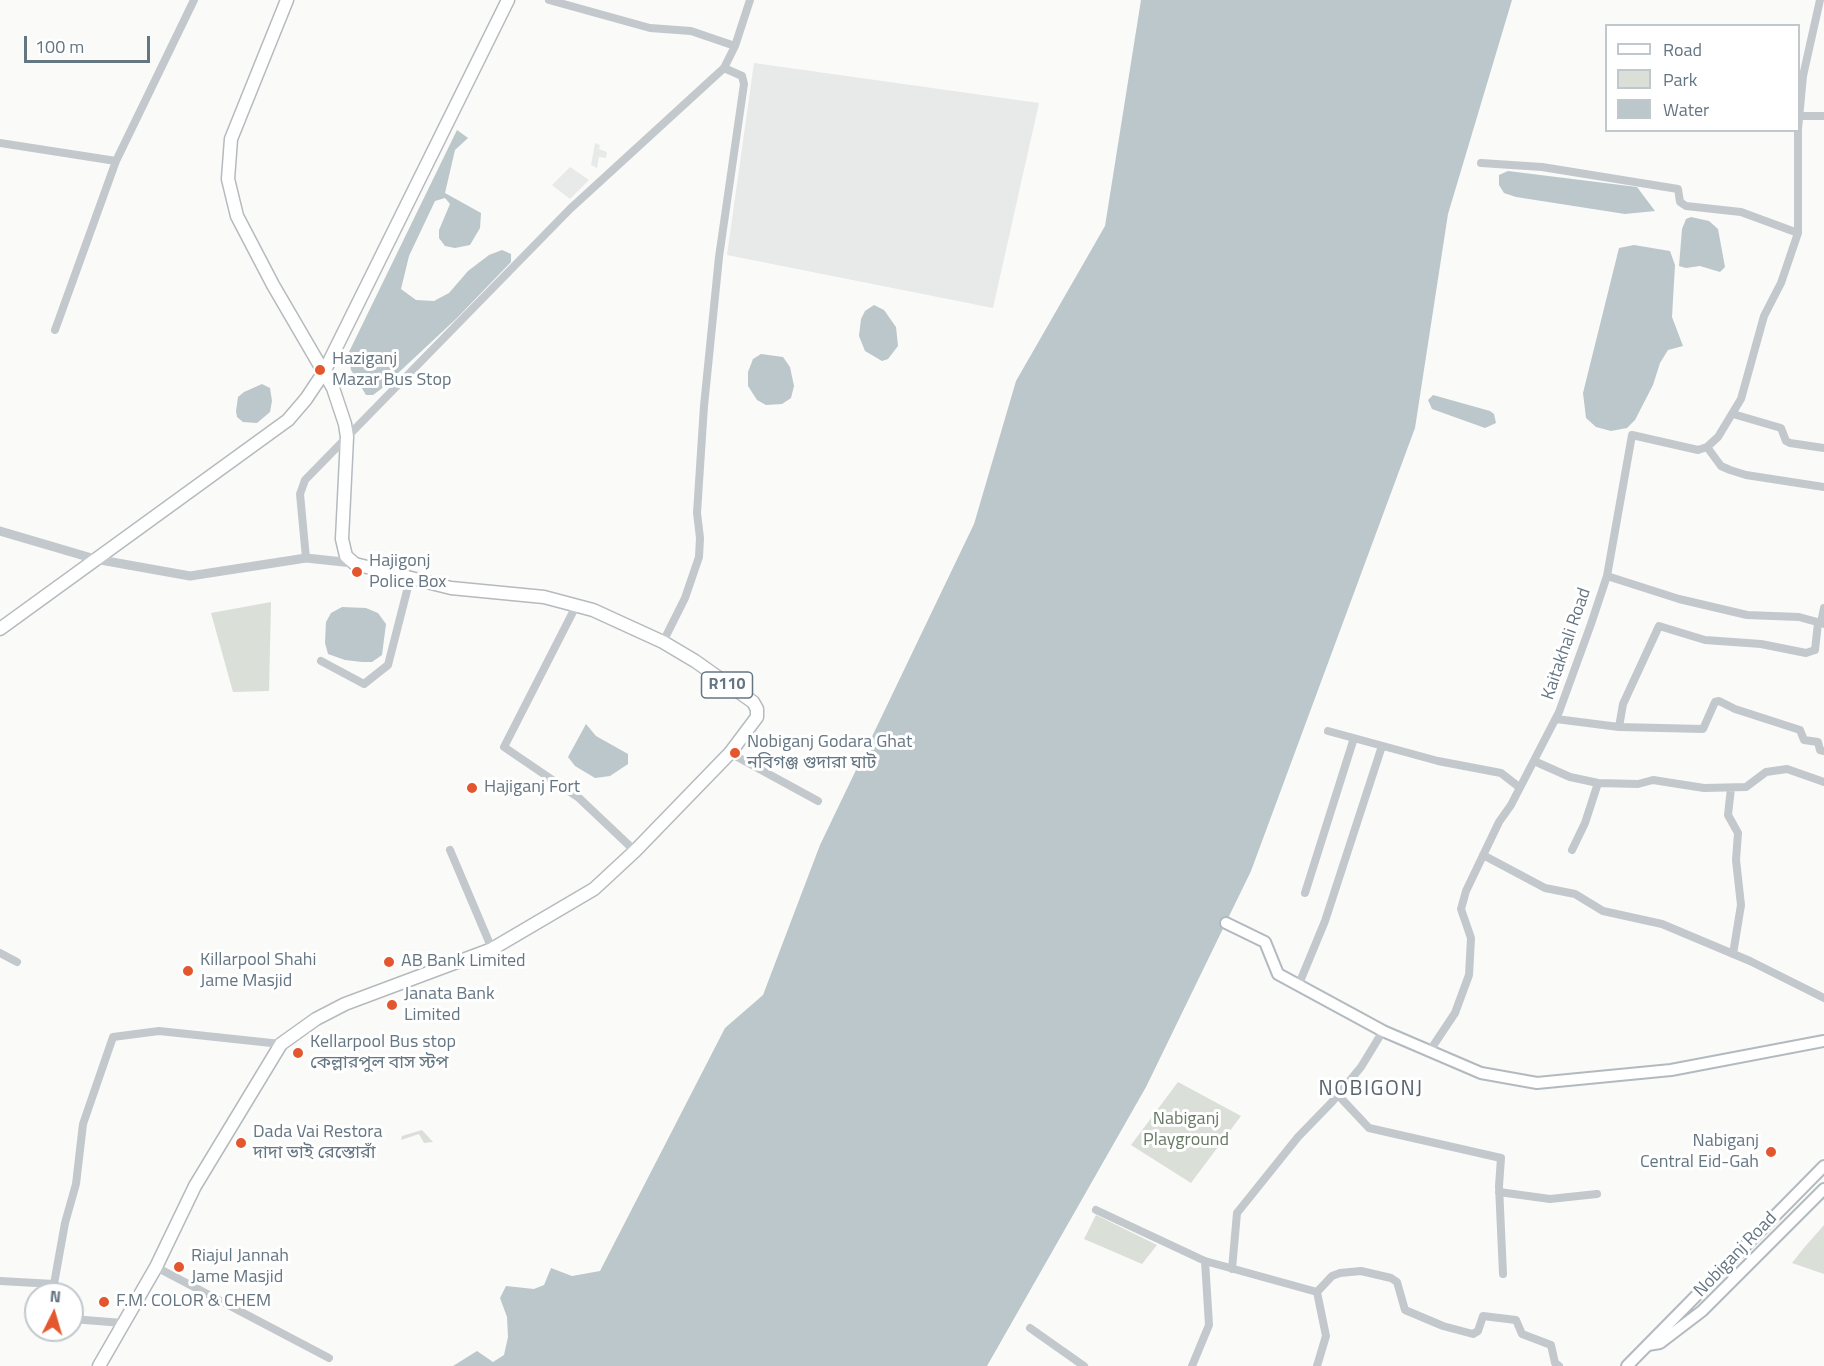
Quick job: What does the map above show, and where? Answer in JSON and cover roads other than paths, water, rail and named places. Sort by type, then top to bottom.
[{"type":"main road","points":[[287,0],[231,139],[228,179],[237,216],[273,285],[333,388],[347,437],[342,539],[346,556],[355,564]]},
{"type":"main road","points":[[0,629],[288,420],[306,399],[324,372],[508,0]]},
{"type":"main road","name":"R110","points":[[99,1366],[156,1267],[195,1186],[281,1044],[315,1019],[345,1004],[492,949],[594,890],[730,753],[757,717],[757,709],[753,702],[663,642],[577,604],[544,597],[451,588],[355,564]]},
{"type":"main road","points":[[1226,923],[1264,942],[1269,947],[1275,971],[1383,1031],[1481,1073],[1537,1083],[1671,1070],[1824,1041]]},
{"type":"main road","name":"Nobiganj Road","points":[[1627,1366],[1824,1166]]},
{"type":"main road","name":"Nobiganj Road","points":[[1647,1345],[1660,1343],[1702,1311],[1824,1189]]},
{"type":"street","points":[[55,330],[116,161],[194,0]]},
{"type":"street","points":[[549,0],[650,28],[691,31],[735,46]]},
{"type":"street","points":[[306,558],[301,517],[301,488],[347,437],[570,209],[724,68],[735,46],[750,0]]},
{"type":"street","points":[[1800,106],[1803,76],[1820,0]]},
{"type":"street","points":[[663,642],[685,598],[699,557],[700,538],[697,513],[704,406],[720,257],[744,84],[742,76],[724,68]]},
{"type":"street","points":[[1800,116],[1824,116]]},
{"type":"street","points":[[1798,132],[1798,232],[1781,283],[1764,316],[1747,384],[1733,414],[1718,437],[1707,447],[1715,460],[1730,470],[1746,476],[1824,487]]},
{"type":"street","points":[[0,142],[116,161]]},
{"type":"street","points":[[1481,163],[1542,167],[1678,189],[1680,202],[1686,206],[1741,212],[1798,232]]},
{"type":"street","points":[[1733,414],[1781,428],[1786,441],[1791,443],[1824,448]]},
{"type":"street","name":"Kaitakhali Road","points":[[1429,1052],[1455,1013],[1464,993],[1472,954],[1472,938],[1461,909],[1466,891],[1556,719],[1607,576],[1632,435],[1698,450],[1707,447]]},
{"type":"street","points":[[0,531],[95,559],[190,576],[306,558],[355,564]]},
{"type":"street","points":[[1607,576],[1679,599],[1747,615],[1799,617],[1821,623]]},
{"type":"street","points":[[321,661],[364,684],[388,664],[410,579]]},
{"type":"street","points":[[577,604],[504,747],[579,798],[635,851]]},
{"type":"street","points":[[1619,726],[1623,704],[1659,626],[1705,640],[1761,644],[1806,653],[1815,650],[1824,608]]},
{"type":"street","points":[[1556,719],[1619,726],[1703,729],[1715,702],[1719,701],[1734,709],[1800,730],[1804,740],[1818,742],[1820,750],[1824,751]]},
{"type":"street","points":[[1328,731],[1500,773],[1519,788]]},
{"type":"street","points":[[1305,893],[1354,738]]},
{"type":"street","points":[[1299,984],[1325,921],[1382,746]]},
{"type":"street","points":[[730,753],[818,801]]},
{"type":"street","points":[[1534,760],[1570,777],[1598,783],[1638,784],[1653,780],[1704,788],[1748,787],[1766,772],[1787,769],[1824,782]]},
{"type":"street","points":[[1572,850],[1585,823],[1598,783]]},
{"type":"street","points":[[1731,788],[1728,815],[1738,833],[1736,860],[1741,905],[1733,954]]},
{"type":"street","points":[[450,850],[492,949]]},
{"type":"street","points":[[1483,855],[1545,888],[1575,894],[1603,911],[1662,924],[1733,954],[1824,998]]},
{"type":"street","points":[[0,953],[17,962]]},
{"type":"street","points":[[54,1282],[65,1222],[76,1184],[83,1124],[113,1037],[159,1031],[281,1044]]},
{"type":"street","points":[[1232,1269],[1238,1213],[1298,1137],[1361,1067],[1383,1031]]},
{"type":"street","points":[[1338,1095],[1369,1128],[1501,1158],[1499,1192],[1503,1274]]},
{"type":"street","points":[[1499,1192],[1550,1199],[1597,1194]]},
{"type":"street","points":[[1096,1210],[1205,1261],[1317,1292]]},
{"type":"street","points":[[1192,1366],[1209,1325],[1205,1261]]},
{"type":"street","points":[[156,1267],[329,1358]]},
{"type":"street","points":[[1317,1292],[1332,1276],[1340,1273],[1361,1271],[1391,1278],[1397,1282],[1405,1310],[1409,1313],[1473,1334],[1478,1331],[1483,1316],[1516,1320],[1522,1334],[1551,1345],[1555,1363],[1559,1366]]},
{"type":"street","points":[[0,1281],[24,1282]]},
{"type":"street","points":[[1317,1292],[1326,1336],[1317,1366]]},
{"type":"street","points":[[84,1320],[123,1323]]},
{"type":"street","points":[[1030,1328],[1084,1366]]},
{"type":"water","points":[[1141,0],[1512,0],[1448,214],[1415,428],[1251,871],[1146,1087],[987,1366],[453,1366],[477,1351],[493,1362],[504,1355],[508,1337],[507,1317],[500,1298],[506,1286],[534,1289],[544,1285],[551,1268],[572,1276],[600,1271],[725,1028],[763,995],[820,845],[974,524],[1016,381],[1105,226]]},
{"type":"water","points":[[457,130],[468,138],[455,150],[445,193],[481,213],[480,228],[470,245],[455,248],[445,246],[439,238],[439,230],[450,204],[445,198],[435,201],[409,256],[401,289],[416,300],[434,301],[449,293],[468,271],[489,255],[502,250],[511,254],[511,262],[457,318],[381,389],[373,395],[366,395],[351,370],[348,354]]},
{"type":"water","points":[[1508,171],[1637,187],[1655,211],[1625,214],[1516,197],[1504,193],[1499,185],[1499,175]]},
{"type":"water","points":[[1691,217],[1709,221],[1718,229],[1725,267],[1720,272],[1700,266],[1686,268],[1679,266],[1682,229],[1686,219]]},
{"type":"water","points":[[1634,245],[1670,251],[1675,265],[1672,317],[1683,346],[1668,350],[1635,420],[1627,428],[1611,431],[1596,427],[1586,418],[1583,393],[1619,248]]},
{"type":"water","points":[[874,305],[884,310],[896,327],[898,346],[888,359],[882,361],[865,351],[859,336],[861,319],[865,311]]},
{"type":"water","points":[[761,354],[783,357],[790,367],[794,386],[791,398],[782,404],[766,405],[757,400],[748,386],[748,372],[753,359]]},
{"type":"water","points":[[262,384],[270,388],[272,401],[270,412],[257,423],[243,422],[237,417],[238,397]]},
{"type":"water","points":[[1433,395],[1490,411],[1494,414],[1496,423],[1485,428],[1432,409],[1428,400]]},
{"type":"water","points":[[342,607],[366,608],[378,613],[386,624],[382,655],[372,662],[345,660],[328,654],[325,643],[326,622],[331,613]]},
{"type":"water","points":[[586,724],[596,736],[628,754],[628,764],[610,776],[595,778],[575,766],[568,757]]},
{"type":"place","name":"Haziganj Mazar Bus Stop","points":[[320,370]]},
{"type":"place","name":"Hajigonj Police Box","points":[[357,572]]},
{"type":"place","name":"Nobiganj Godara Ghat নবিগঞ্জ গুদারা ঘাট","points":[[735,753]]},
{"type":"place","name":"Hajiganj Fort","points":[[472,788]]},
{"type":"place","name":"AB Bank Limited","points":[[389,962]]},
{"type":"place","name":"Killarpool Shahi Jame Masjid","points":[[188,971]]},
{"type":"place","name":"Janata Bank Limited","points":[[392,1005]]},
{"type":"place","name":"Kellarpool Bus stop কেল্লারপুল বাস স্টপ","points":[[298,1053]]},
{"type":"place","name":"Dada Vai Restora দাদা ভাই রেস্তোরাঁ","points":[[241,1143]]},
{"type":"place","name":"Nabiganj Central Eid-Gah","points":[[1771,1152]]},
{"type":"place","name":"Riajul Jannah Jame Masjid","points":[[179,1267]]},
{"type":"place","name":"F.M. COLOR & CHEM","points":[[104,1302]]},
{"type":"district","name":"NOBIGONJ","points":[[1371,1090]]},
{"type":"park label","name":"Nabiganj Playground","points":[[1186,1130]]}]
